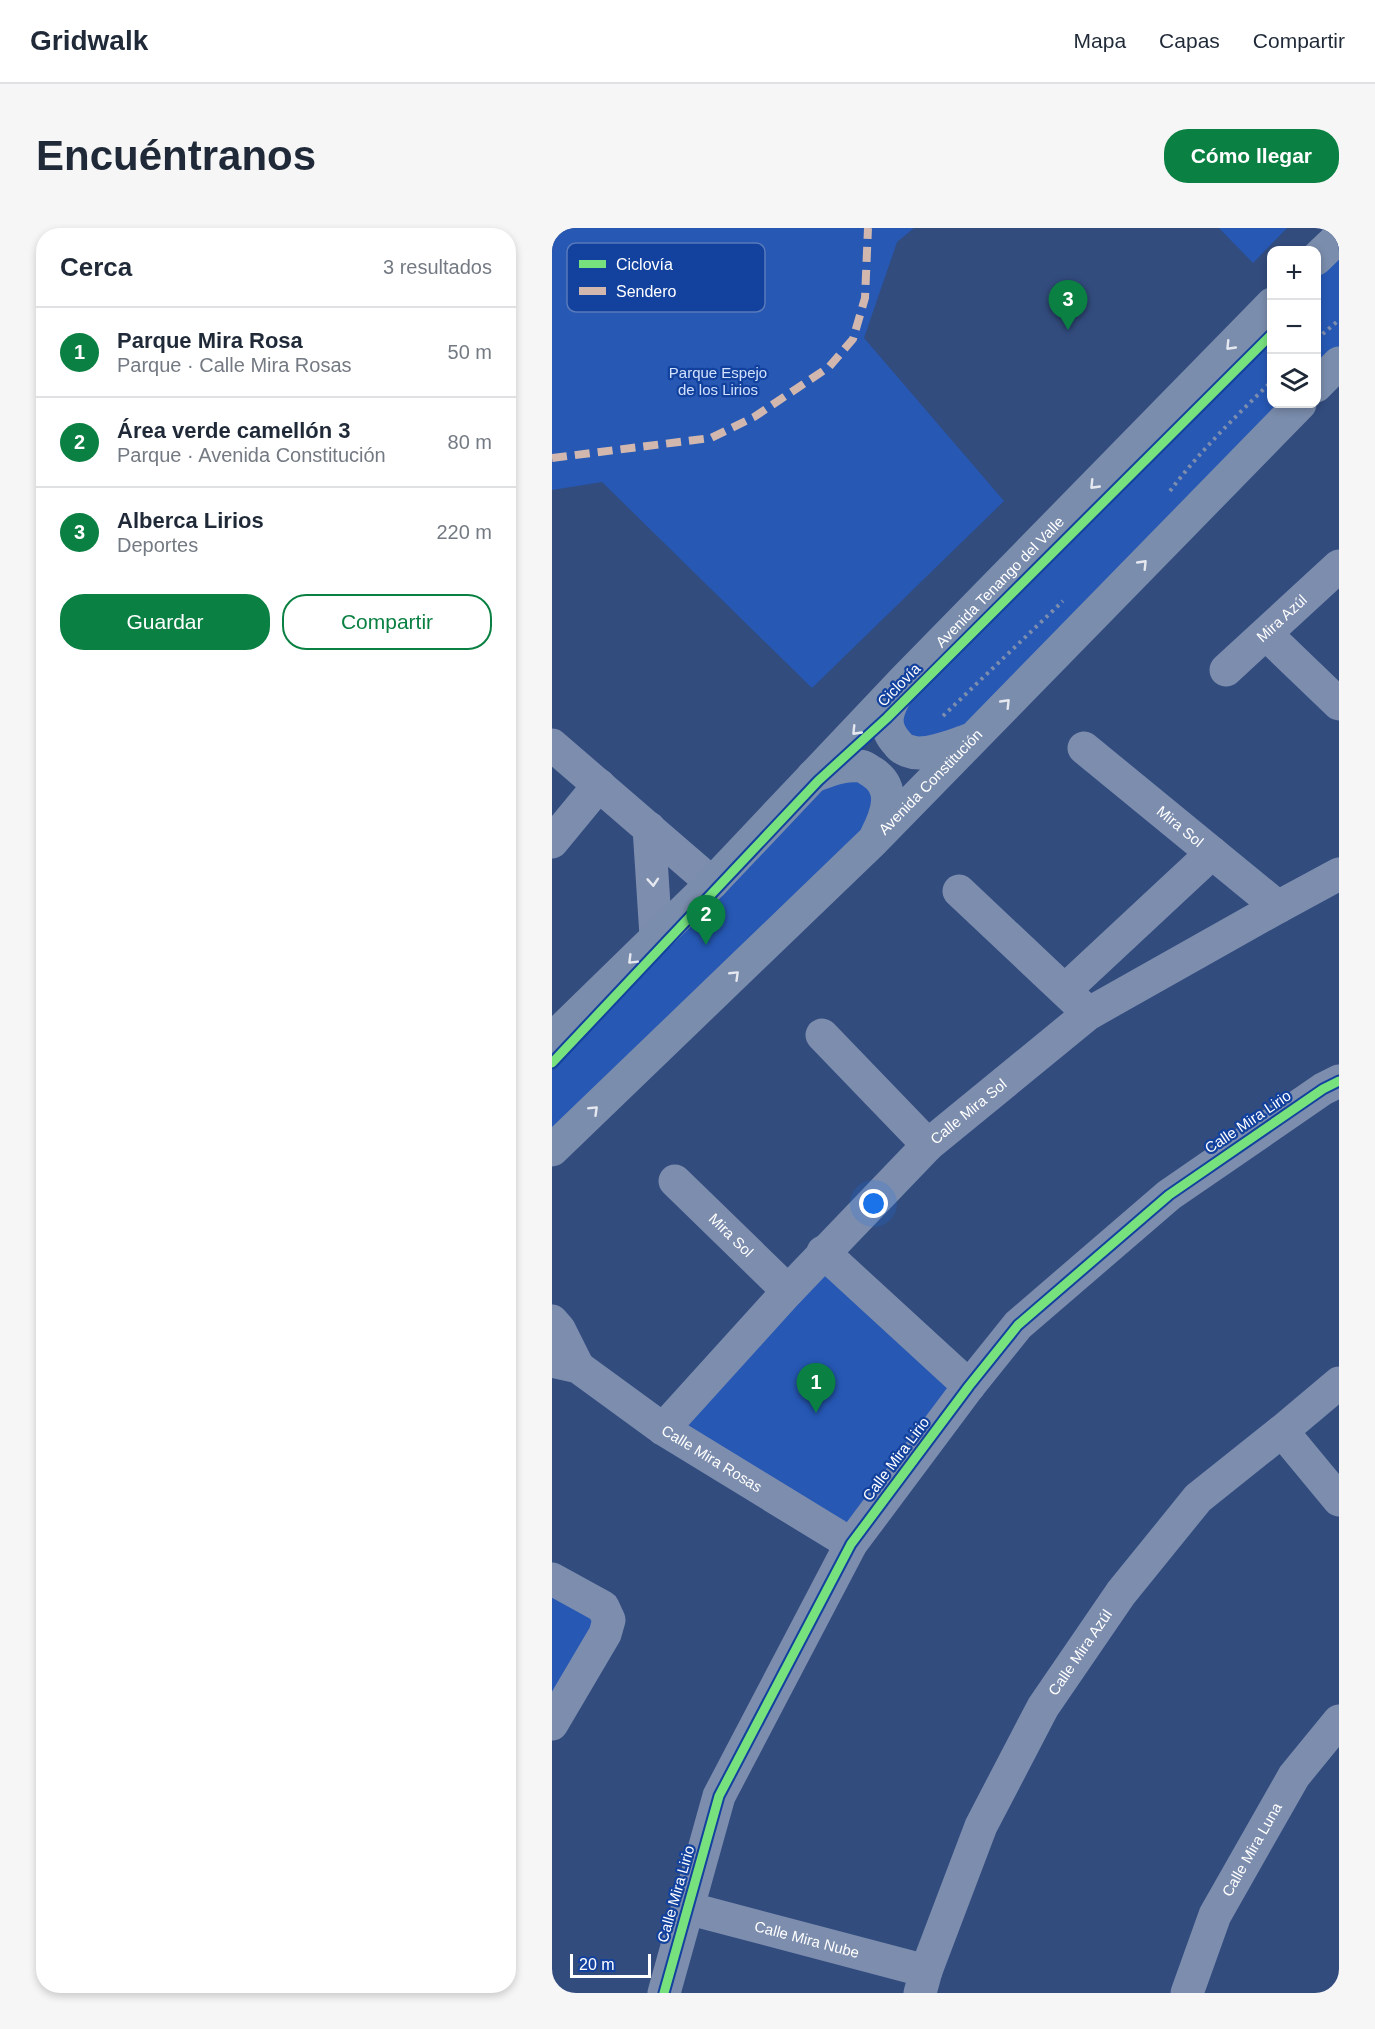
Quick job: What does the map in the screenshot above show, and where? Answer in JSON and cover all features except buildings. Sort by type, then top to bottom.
[{"type":"main road","points":[[1321,255],[1339,237]]},
{"type":"main road","name":"Avenida Tenango del Valle","points":[[552,1039],[712,883],[904,680],[1267,309]]},
{"type":"main road","points":[[1321,382],[1339,363]]},
{"type":"main road","name":"Avenida Constitución","points":[[552,1150],[874,840],[1296,408]]},
{"type":"main road","points":[[904,680],[891,703],[886,726],[890,736],[901,748],[918,753],[943,749],[970,740]]},
{"type":"main road","points":[[813,776],[837,767],[862,766],[880,777],[889,796],[884,819],[874,840]]},
{"type":"street","name":"Mira Azúl","points":[[1226,670],[1339,566]]},
{"type":"street","points":[[1266,634],[1339,704]]},
{"type":"street","points":[[552,746],[712,883]]},
{"type":"street","name":"Mira Sol","points":[[1084,748],[1278,907]]},
{"type":"street","points":[[552,843],[599,785]]},
{"type":"street","points":[[649,828],[656,936]]},
{"type":"street","points":[[1065,990],[1212,853]]},
{"type":"street","name":"Calle Mira Sol","points":[[663,1429],[824,1252],[928,1145],[1088,1014],[1339,874]]},
{"type":"street","points":[[959,891],[1088,1014]]},
{"type":"street","points":[[822,1035],[928,1145]]},
{"type":"street","name":"Calle Mira Lirio","points":[[663,1993],[719,1796],[852,1544],[969,1386],[1018,1325],[1169,1195],[1323,1089],[1339,1082]]},
{"type":"street","name":"Mira Sol","points":[[675,1181],[788,1291]]},
{"type":"street","points":[[824,1252],[969,1386]]},
{"type":"street","name":"Calle Mira Rosas","points":[[560,1351],[663,1429],[852,1544]]},
{"type":"street","name":"Calle Mira Azúl","points":[[923,1982],[981,1826],[1043,1707],[1121,1593],[1197,1498],[1339,1383]]},
{"type":"street","points":[[1282,1431],[1339,1500]]},
{"type":"street","points":[[552,1579],[603,1607],[609,1620],[605,1634],[552,1724]]},
{"type":"street","name":"Calle Mira Luna","points":[[1187,1993],[1215,1915],[1294,1776],[1339,1721]]},
{"type":"street","name":"Calle Mira Nube","points":[[687,1908],[923,1982]]},
{"type":"path","points":[[1321,336],[1339,320]]},
{"type":"path","points":[[1169,493],[1196,458],[1267,386]]},
{"type":"path","points":[[941,718],[1067,597]]},
{"type":"green space","name":"Parque Espejo de los Lirios","points":[[552,228],[914,228],[897,242],[864,338],[1004,501],[812,688],[602,482],[552,490]]},
{"type":"green space","points":[[1219,228],[1287,228],[1267,246],[1253,263]]},
{"type":"green space","points":[[1339,242],[1339,359],[1321,378],[1321,300],[1321,261]]},
{"type":"green space","points":[[1267,314],[1267,408],[1291,408],[968,737],[918,750],[890,719]]},
{"type":"green space","points":[[866,773],[880,819],[552,1145],[552,1043],[813,776]]},
{"type":"green space","points":[[823,1252],[965,1392],[846,1544],[665,1434]]},
{"type":"green space","points":[[552,1589],[590,1610],[595,1628],[552,1708]]},
{"type":"marked path","points":[[552,458],[711,438],[754,417],[829,367],[853,339],[865,298],[868,228]]},
{"type":"cycle path","name":"Ciclovía","points":[[552,1063],[818,781],[887,718],[1267,339]]},
{"type":"cycle path","points":[[664,1993],[719,1796],[851,1544],[969,1386],[1018,1325],[1169,1195],[1323,1089],[1339,1081]]},
{"type":"place","name":"Alberca Lirios","points":[[1068,330]]},
{"type":"place","name":"Área verde camellón 3","points":[[706,945]]},
{"type":"place","name":"Parque Mira Rosa","points":[[816,1413]]}]
